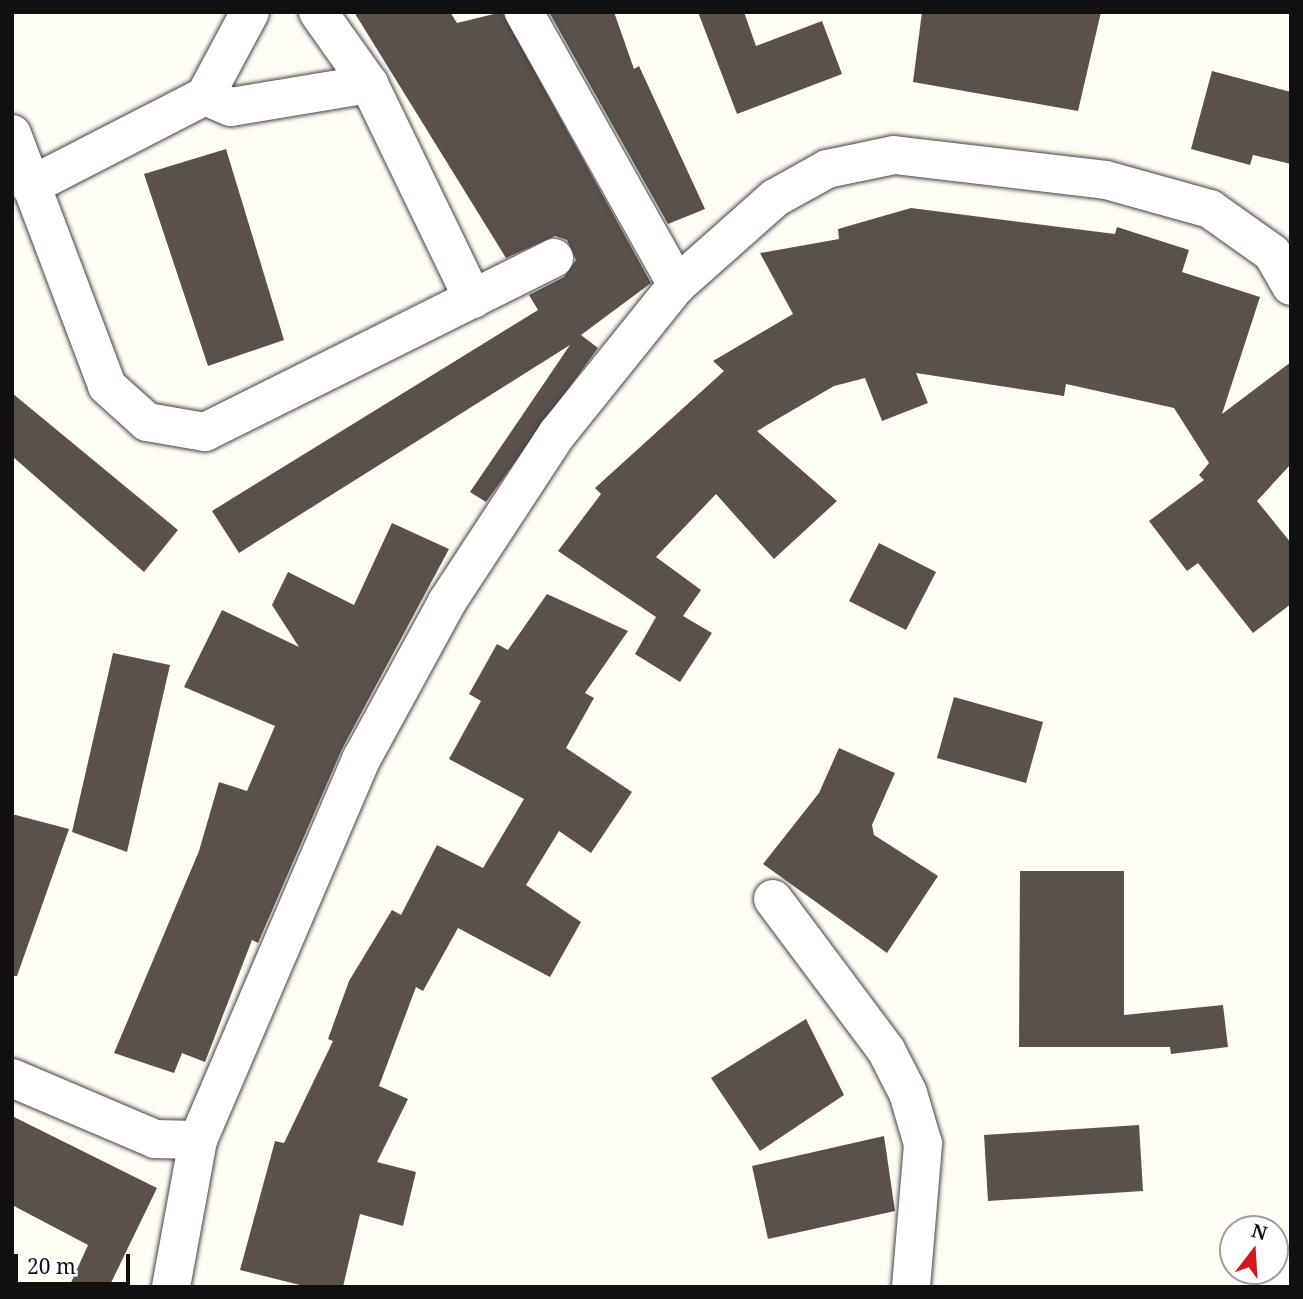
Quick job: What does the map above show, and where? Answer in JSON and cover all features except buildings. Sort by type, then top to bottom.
[{"type":"street","points":[[30,186],[205,96],[250,12]]},
{"type":"street","points":[[318,12],[369,84],[473,299]]},
{"type":"street","points":[[524,12],[677,285]]},
{"type":"street","points":[[205,96],[231,107],[369,84]]},
{"type":"street","points":[[12,134],[107,386],[147,422],[205,432],[554,258]]},
{"type":"street","points":[[171,1287],[198,1140],[362,758],[447,602],[557,434],[677,285],[775,198],[827,169],[894,155],[1105,180],[1210,209],[1281,249],[1291,286]]},
{"type":"street","points":[[773,899],[886,1050],[908,1093],[923,1144],[911,1287]]},
{"type":"street","points":[[12,1078],[134,1132],[198,1140]]}]
